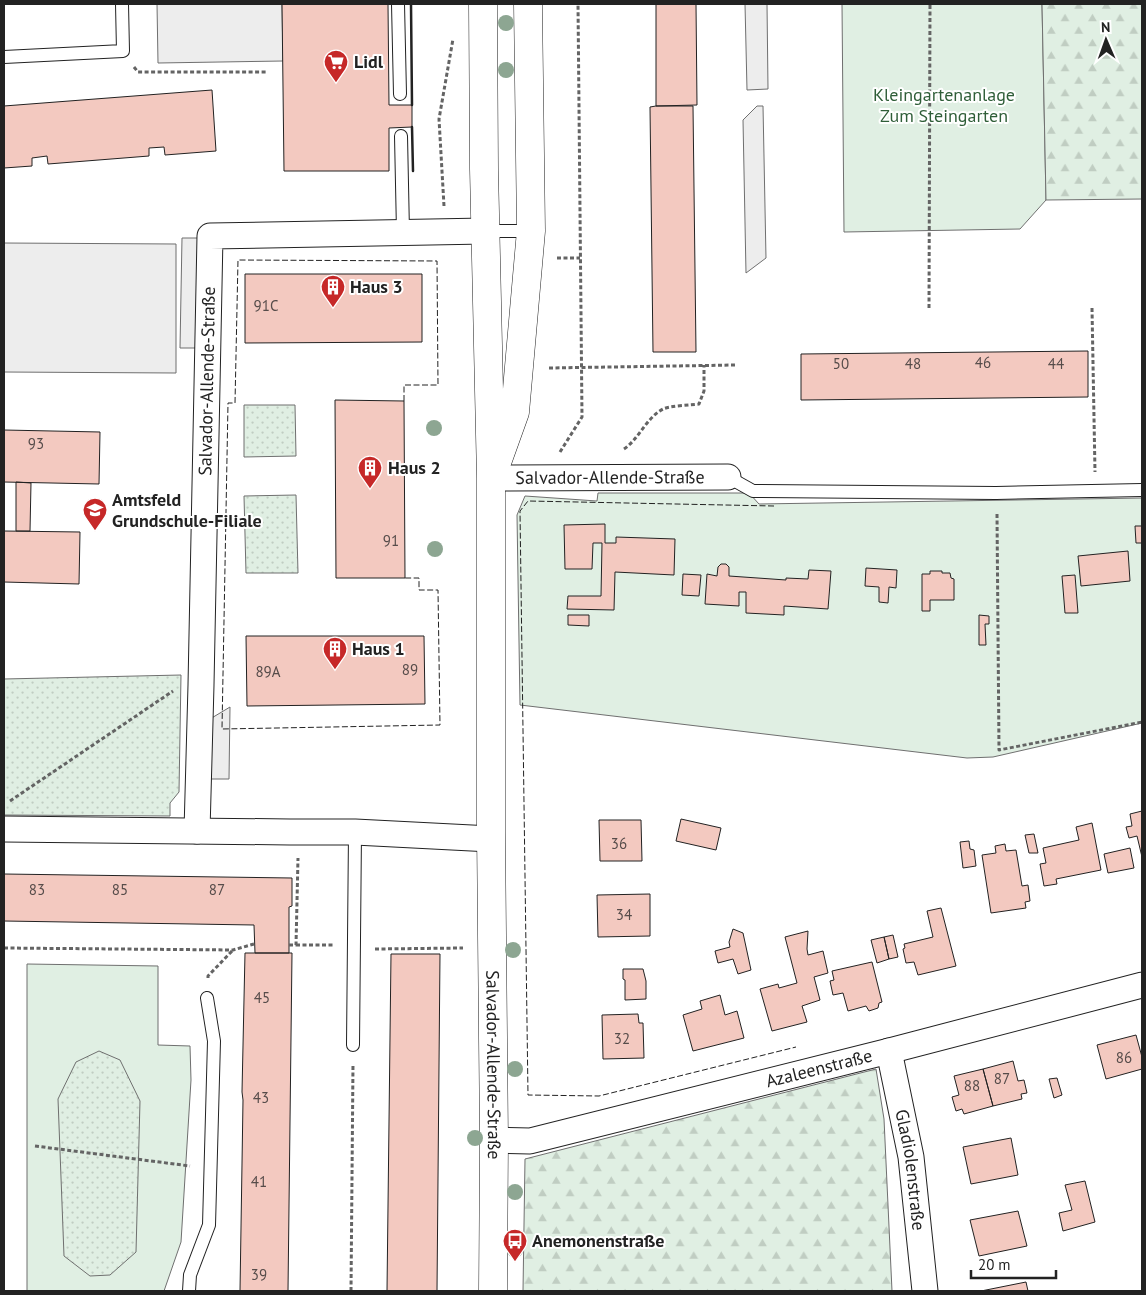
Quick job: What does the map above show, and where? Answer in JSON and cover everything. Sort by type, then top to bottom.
[{"type":"main road","name":"Salvador-Allende-Straße","points":[[483,4],[485,231],[491,478],[491,838],[494,1140],[492,1291]]},
{"type":"main road","name":"Salvador-Allende-Straße","points":[[491,478],[516,412],[531,231],[528,4]]},
{"type":"street","name":"Salvador-Allende-Straße","points":[[197,831],[210,236],[485,231]]},
{"type":"street","name":"Salvador-Allende-Straße","points":[[491,478],[728,477]]},
{"type":"street","points":[[4,829],[355,832],[491,838]]},
{"type":"street","name":"Azaleenstraße","points":[[494,1140],[530,1141],[1142,985]]},
{"type":"street","name":"Gladiolenstraße","points":[[889,1051],[911,1157],[925,1291]]},
{"type":"lane","points":[[4,57],[123,51],[122,4]]},
{"type":"lane","points":[[398,4],[400,94]]},
{"type":"lane","points":[[401,136],[403,232]]},
{"type":"lane","name":"Salvador-Allende-Straße","points":[[485,231],[531,231]]},
{"type":"lane","points":[[728,477],[753,492],[996,493],[1142,490]]},
{"type":"lane","points":[[353,1045],[355,832]]},
{"type":"lane","points":[[188,1291],[190,1275],[209,1225],[214,1041],[207,998]]},
{"type":"path","points":[[544,478],[582,417],[578,4]]},
{"type":"path","points":[[929,308],[930,4]]},
{"type":"path","points":[[123,51],[138,72],[266,72]]},
{"type":"path","points":[[451,55],[439,119],[443,204],[454,232]]},
{"type":"path","points":[[1092,308],[1095,480]]},
{"type":"path","points":[[617,450],[631,444],[656,414],[665,408],[699,404],[704,391],[704,365]]},
{"type":"path","points":[[549,368],[736,365]]},
{"type":"path","points":[[996,493],[999,750],[1142,722]]},
{"type":"path","points":[[4,805],[174,690],[201,685]]},
{"type":"path","points":[[296,945],[298,832]]},
{"type":"path","points":[[4,948],[233,950],[254,944]]},
{"type":"path","points":[[289,945],[354,948],[492,948]]},
{"type":"path","points":[[207,998],[208,976],[233,950]]},
{"type":"path","points":[[351,1291],[353,1045]]},
{"type":"path","points":[[35,1146],[211,1168]]},
{"type":"green space","name":"Kleingartenanlage Zum Steingarten","points":[[842,4],[1042,4],[1046,200],[1020,229],[844,232]]},
{"type":"green space","points":[[1042,4],[1142,4],[1142,199],[1046,200]]},
{"type":"green space","points":[[244,405],[295,405],[296,456],[244,457]]},
{"type":"green space","points":[[598,493],[749,493],[759,504],[1142,498],[1142,723],[993,757],[967,758],[520,705],[517,515],[525,496],[597,501]]},
{"type":"green space","points":[[296,495],[298,573],[246,573],[244,496]]},
{"type":"green space","points":[[181,675],[179,792],[170,803],[170,816],[4,815],[4,679]]},
{"type":"green space","points":[[27,964],[158,966],[158,1045],[190,1046],[191,1080],[181,1242],[164,1291],[27,1291]]},
{"type":"green space","points":[[99,1051],[120,1060],[140,1101],[136,1252],[110,1275],[90,1276],[64,1256],[58,1099],[76,1062]]},
{"type":"green space","points":[[876,1069],[884,1119],[892,1291],[523,1291],[525,1159]]},
{"type":"shaded area","points":[[157,4],[282,4],[283,61],[158,63]]},
{"type":"shaded area","points":[[745,4],[767,4],[768,89],[747,90]]},
{"type":"shaded area","points":[[757,106],[763,106],[766,258],[746,273],[743,120]]},
{"type":"shaded area","points":[[182,238],[198,238],[196,348],[180,348]]},
{"type":"shaded area","points":[[4,243],[176,244],[176,373],[4,372]]},
{"type":"shaded area","points":[[230,707],[229,779],[210,779],[210,719]]},
{"type":"building","name":"Lidl","points":[[282,4],[388,4],[389,105],[412,105],[412,127],[389,128],[389,171],[284,171]]},
{"type":"building","points":[[656,4],[696,4],[697,105],[656,106]]},
{"type":"building","points":[[212,90],[216,151],[165,155],[164,147],[149,148],[149,156],[48,164],[47,156],[32,158],[32,166],[4,168],[4,106]]},
{"type":"building","points":[[693,106],[696,352],[653,352],[650,107]]},
{"type":"building","name":"Haus 3","points":[[245,274],[422,274],[422,342],[245,343]]},
{"type":"building","points":[[1088,351],[1088,397],[801,400],[801,354]]},
{"type":"building","name":"Haus 2","points":[[335,400],[404,401],[405,578],[336,578]]},
{"type":"building","points":[[4,430],[100,432],[99,484],[4,482]]},
{"type":"building","points":[[16,482],[31,483],[30,531],[16,531]]},
{"type":"building","points":[[605,524],[605,543],[616,543],[616,537],[675,539],[674,575],[615,572],[614,610],[567,609],[568,596],[601,596],[602,543],[593,543],[592,569],[565,569],[564,525]]},
{"type":"building","points":[[1135,526],[1142,526],[1142,543],[1136,543]]},
{"type":"building","points":[[4,531],[80,532],[79,584],[4,582]]},
{"type":"building","points":[[1128,551],[1130,581],[1081,586],[1078,556]]},
{"type":"building","points":[[721,564],[726,564],[729,567],[729,576],[786,580],[786,578],[808,579],[809,570],[831,571],[828,609],[784,606],[784,615],[746,613],[746,592],[739,592],[739,606],[705,604],[707,574],[717,576],[718,567]]},
{"type":"building","points":[[866,568],[897,570],[896,588],[889,587],[888,603],[879,602],[879,587],[865,586]]},
{"type":"building","points":[[930,571],[950,573],[951,578],[954,579],[954,600],[930,600],[930,611],[922,611],[922,574],[930,574]]},
{"type":"building","points":[[683,574],[701,575],[699,596],[682,595]]},
{"type":"building","points":[[1075,575],[1078,613],[1065,613],[1062,576]]},
{"type":"building","points":[[568,615],[589,615],[589,626],[568,625]]},
{"type":"building","points":[[979,615],[989,616],[989,624],[985,624],[986,645],[979,645]]},
{"type":"building","name":"Haus 1","points":[[246,636],[424,636],[425,704],[247,706]]},
{"type":"building","points":[[1142,811],[1142,857],[1137,836],[1129,838],[1126,827],[1132,826],[1130,814]]},
{"type":"building","points":[[681,819],[721,828],[716,850],[676,841]]},
{"type":"building","points":[[599,820],[641,820],[642,861],[600,861]]},
{"type":"building","points":[[1092,823],[1101,870],[1056,879],[1057,884],[1044,886],[1040,864],[1046,863],[1043,848],[1079,840],[1076,827]]},
{"type":"building","points":[[1034,834],[1038,853],[1029,853],[1025,835]]},
{"type":"building","points":[[969,841],[970,849],[974,850],[976,866],[963,868],[960,842]]},
{"type":"building","points":[[1005,844],[1006,851],[1016,850],[1022,886],[1028,885],[1030,901],[1025,902],[1026,908],[991,913],[982,855],[996,853],[995,846]]},
{"type":"building","points":[[1130,848],[1134,868],[1108,873],[1104,854]]},
{"type":"building","points":[[4,874],[292,878],[292,906],[289,907],[289,953],[255,953],[254,925],[4,921]]},
{"type":"building","points":[[650,894],[650,936],[598,937],[597,895]]},
{"type":"building","points":[[941,908],[956,966],[918,975],[914,962],[906,963],[903,949],[905,948],[904,944],[933,937],[927,911]]},
{"type":"building","points":[[733,929],[743,933],[751,970],[738,974],[733,959],[718,963],[715,951],[730,947],[729,942]]},
{"type":"building","points":[[808,931],[808,955],[823,951],[828,973],[814,977],[820,1000],[802,1006],[807,1022],[772,1031],[760,989],[778,984],[779,988],[797,983],[785,937]]},
{"type":"building","points":[[893,935],[898,957],[889,959],[884,937]]},
{"type":"building","points":[[884,937],[889,959],[877,963],[871,940]]},
{"type":"building","points":[[245,953],[292,953],[288,1291],[240,1291]]},
{"type":"building","points":[[391,954],[440,954],[437,1291],[387,1291]]},
{"type":"building","points":[[872,962],[882,1002],[879,1003],[878,1008],[869,1011],[866,1006],[848,1011],[843,993],[833,995],[830,981],[834,980],[832,971]]},
{"type":"building","points":[[623,969],[643,969],[646,981],[646,999],[625,1000]]},
{"type":"building","points":[[720,995],[725,1015],[737,1011],[744,1038],[693,1051],[683,1015],[702,1009],[700,1001]]},
{"type":"building","points":[[638,1014],[639,1023],[643,1023],[644,1058],[603,1059],[602,1015]]},
{"type":"building","points":[[1136,1035],[1142,1057],[1142,1069],[1106,1079],[1097,1045]]},
{"type":"building","points":[[1013,1061],[1018,1081],[1024,1080],[1027,1093],[1021,1094],[1022,1099],[993,1106],[983,1069]]},
{"type":"building","points":[[983,1069],[993,1106],[964,1114],[962,1109],[956,1111],[952,1097],[959,1095],[954,1076]]},
{"type":"building","points":[[1057,1078],[1062,1095],[1054,1098],[1049,1079]]},
{"type":"building","points":[[1011,1138],[1018,1175],[971,1184],[963,1147]]},
{"type":"building","points":[[1085,1181],[1095,1222],[1063,1231],[1059,1213],[1072,1210],[1065,1185]]},
{"type":"building","points":[[1018,1211],[1027,1246],[979,1256],[970,1220]]},
{"type":"building","points":[[1026,1282],[1028,1291],[981,1291]]},
{"type":"fence","points":[[404,401],[404,385],[438,385],[437,261],[238,260],[235,403],[228,403],[222,729],[440,725],[438,590],[419,590],[419,578],[405,578]]},
{"type":"fence","points":[[774,506],[528,501],[520,511],[528,1095],[599,1096],[796,1047]]},
{"type":"wall","points":[[411,4],[412,105]]},
{"type":"wall","points":[[412,127],[413,171]]},
{"type":"place","name":"Lidl","points":[[336,83]]},
{"type":"place","name":"Haus 3","points":[[333,308]]},
{"type":"place","name":"Haus 2","points":[[370,489]]},
{"type":"place","name":"Amtsfeld Grundschule-Filiale","points":[[95,531]]},
{"type":"place","name":"Haus 1","points":[[335,670]]},
{"type":"place","name":"Anemonenstraße","points":[[515,1262]]}]
